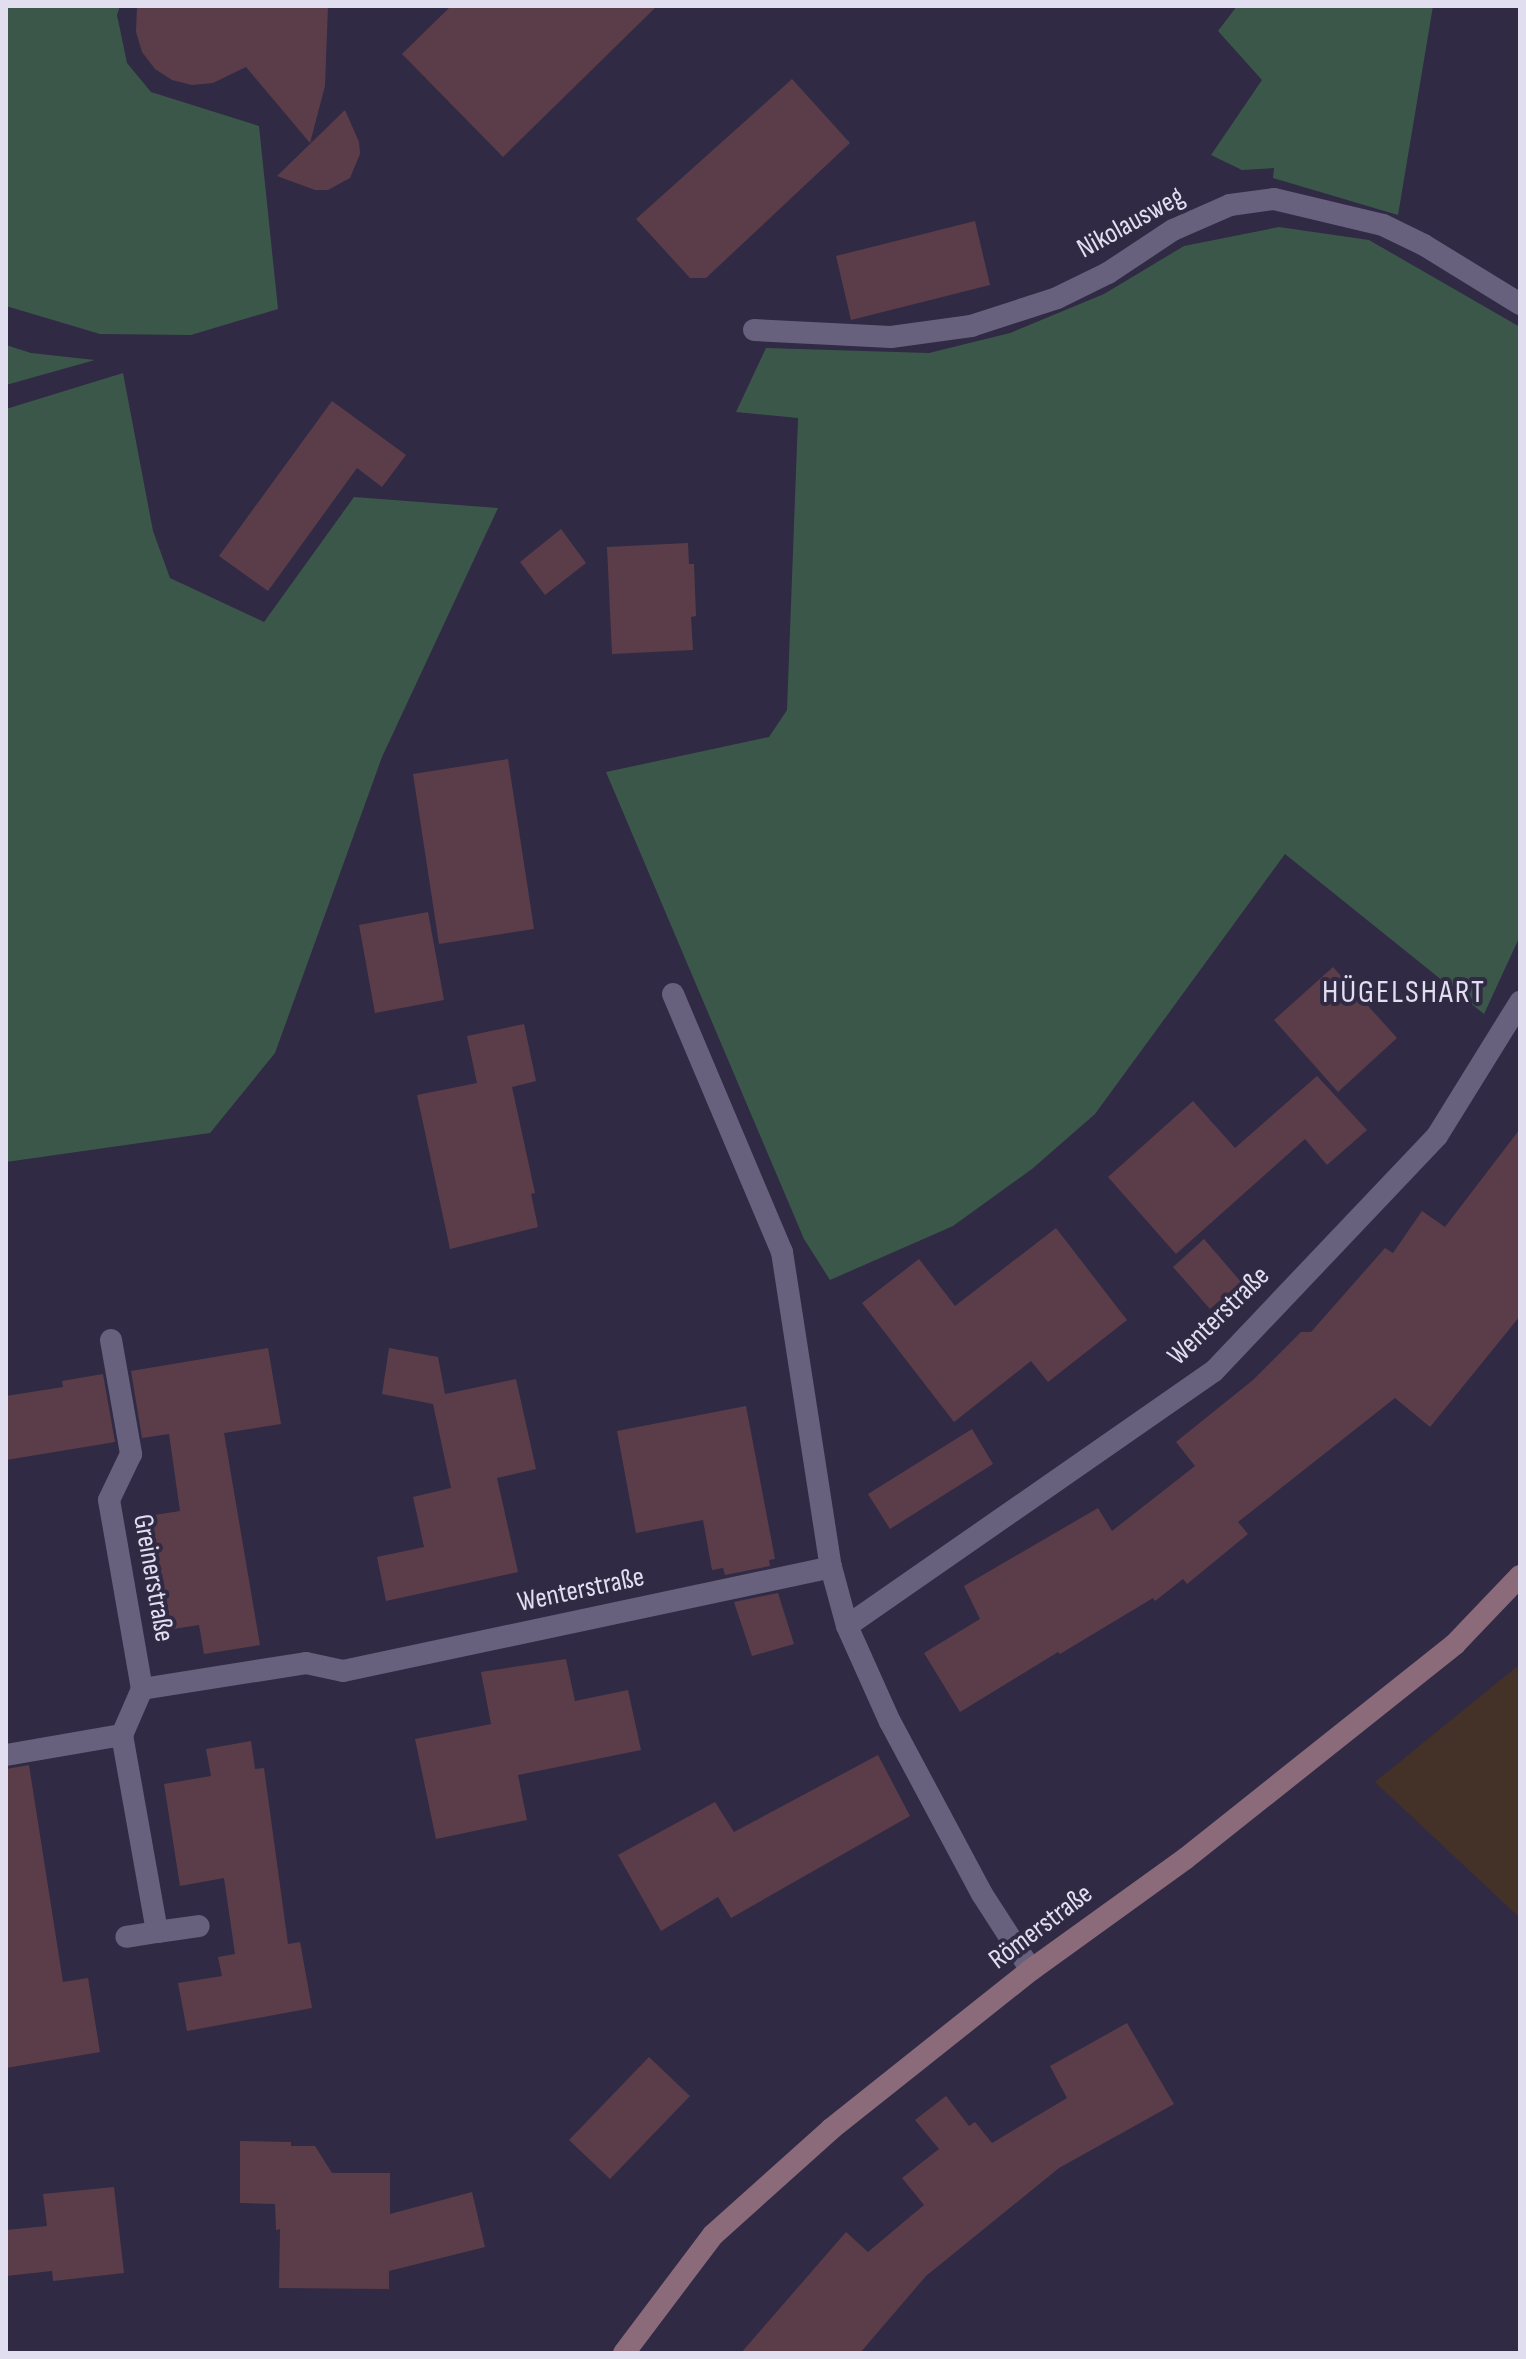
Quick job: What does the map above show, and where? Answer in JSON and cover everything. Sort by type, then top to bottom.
[{"type":"main road","name":"Römerstraße","points":[[624,2353],[713,2235],[831,2129],[1031,1970],[1185,1859],[1455,1644],[1520,1576]]},
{"type":"street","name":"Nikolausweg","points":[[754,330],[891,337],[971,326],[1057,298],[1108,273],[1173,230],[1230,205],[1274,199],[1383,225],[1424,245],[1520,304]]},
{"type":"street","points":[[673,994],[782,1252],[831,1567],[847,1626],[897,1736],[982,1894],[1031,1970]]},
{"type":"street","name":"Wenterstraße","points":[[847,1626],[1214,1371],[1437,1136],[1520,1002]]},
{"type":"street","name":"Greinerstraße","points":[[111,1340],[131,1454],[109,1500],[142,1689]]},
{"type":"street","name":"Wenterstraße","points":[[142,1689],[306,1663],[343,1671],[831,1567]]},
{"type":"street","points":[[142,1689],[122,1735],[157,1932]]},
{"type":"street","points":[[6,1755],[122,1735]]},
{"type":"street","points":[[126,1937],[199,1926]]},
{"type":"shaded area","points":[[1520,1664],[1520,1918],[1375,1782]]},
{"type":"green space","points":[[6,6],[120,6],[117,15],[127,63],[151,92],[259,126],[278,309],[191,335],[100,334],[6,306]]},
{"type":"green space","points":[[1237,6],[1433,6],[1398,215],[1273,178],[1274,168],[1242,170],[1211,155],[1262,80],[1218,31]]},
{"type":"green space","points":[[1279,227],[1369,240],[1520,327],[1520,936],[1484,1014],[1285,854],[1095,1114],[1032,1169],[953,1226],[830,1280],[804,1239],[606,772],[769,737],[787,710],[798,418],[736,412],[766,348],[929,353],[1010,333],[1104,294],[1184,246]]},
{"type":"green space","points":[[6,345],[31,353],[95,360],[6,385]]},
{"type":"green space","points":[[123,373],[153,531],[170,578],[264,622],[354,497],[498,508],[382,757],[275,1053],[210,1133],[6,1162],[6,409]]},
{"type":"building","points":[[137,6],[328,6],[325,86],[310,143],[246,67],[213,83],[192,85],[172,80],[155,69],[142,52],[136,32]]},
{"type":"building","points":[[451,6],[657,6],[503,157],[402,54]]},
{"type":"building","points":[[792,79],[850,143],[706,278],[690,278],[636,219]]},
{"type":"building","points":[[345,110],[359,142],[360,154],[350,178],[328,190],[315,190],[277,176]]},
{"type":"building","points":[[975,221],[990,285],[851,320],[836,256]]},
{"type":"building","points":[[332,401],[406,455],[382,487],[357,468],[268,591],[219,556]]},
{"type":"building","points":[[561,529],[586,563],[545,595],[520,562]]},
{"type":"building","points":[[688,543],[689,564],[694,564],[696,616],[691,617],[693,650],[612,654],[607,547]]},
{"type":"building","points":[[508,759],[534,929],[439,944],[413,774]]},
{"type":"building","points":[[428,912],[444,1000],[375,1013],[359,925]]},
{"type":"building","points":[[1333,967],[1397,1038],[1338,1092],[1274,1020]]},
{"type":"building","points":[[524,1024],[536,1081],[512,1087],[535,1193],[531,1194],[538,1227],[450,1249],[417,1095],[477,1083],[467,1036]]},
{"type":"building","points":[[1317,1076],[1367,1130],[1327,1165],[1305,1139],[1176,1254],[1108,1177],[1193,1101],[1235,1148]]},
{"type":"building","points":[[1520,1129],[1520,1316],[1430,1427],[1395,1398],[1238,1522],[1248,1534],[1187,1584],[1183,1579],[1155,1601],[1153,1598],[1060,1654],[1058,1652],[960,1712],[924,1653],[980,1619],[964,1586],[1098,1508],[1112,1531],[1195,1466],[1176,1442],[1253,1380],[1301,1332],[1311,1332],[1385,1248],[1393,1253],[1422,1211],[1445,1227]]},
{"type":"building","points":[[1056,1228],[1127,1320],[1048,1382],[1031,1361],[954,1422],[862,1303],[919,1259],[955,1306]]},
{"type":"building","points":[[1204,1239],[1241,1282],[1210,1309],[1173,1267]]},
{"type":"building","points":[[268,1348],[281,1424],[224,1433],[260,1645],[204,1654],[199,1625],[161,1631],[142,1517],[180,1511],[169,1434],[142,1438],[131,1371]]},
{"type":"building","points":[[389,1348],[438,1357],[445,1394],[516,1379],[536,1469],[497,1478],[518,1572],[386,1601],[377,1557],[424,1547],[413,1497],[451,1488],[433,1404],[382,1394]]},
{"type":"building","points":[[103,1374],[115,1442],[6,1460],[6,1396],[63,1387],[62,1381]]},
{"type":"building","points":[[746,1406],[775,1559],[769,1560],[770,1566],[725,1575],[723,1568],[712,1570],[703,1520],[636,1533],[617,1431]]},
{"type":"building","points":[[972,1429],[993,1464],[890,1529],[868,1494]]},
{"type":"building","points":[[778,1593],[794,1644],[752,1656],[734,1602]]},
{"type":"building","points":[[566,1659],[575,1701],[628,1690],[641,1750],[518,1775],[527,1820],[436,1839],[415,1739],[491,1724],[481,1672]]},
{"type":"building","points":[[251,1741],[255,1769],[264,1768],[288,1944],[300,1942],[312,2008],[187,2031],[178,1983],[222,1976],[218,1957],[235,1954],[224,1878],[180,1886],[164,1784],[211,1776],[206,1749]]},
{"type":"building","points":[[878,1755],[910,1816],[731,1918],[718,1897],[661,1931],[618,1855],[715,1802],[734,1832]]},
{"type":"building","points":[[29,1765],[63,1982],[88,1978],[100,2052],[6,2068],[6,1769]]},
{"type":"building","points":[[1127,2023],[1174,2104],[1059,2168],[926,2276],[860,2353],[741,2353],[846,2232],[868,2252],[924,2205],[902,2178],[939,2149],[915,2120],[946,2096],[969,2126],[975,2122],[992,2143],[1067,2098],[1050,2066]]},
{"type":"building","points":[[649,2057],[690,2096],[610,2179],[569,2140]]},
{"type":"building","points":[[240,2141],[315,2146],[332,2173],[390,2173],[390,2214],[472,2192],[485,2247],[389,2271],[389,2289],[279,2288],[280,2229],[276,2230],[275,2204],[240,2203]]},
{"type":"building","points":[[114,2187],[124,2273],[53,2281],[52,2271],[6,2276],[6,2230],[47,2226],[43,2194]]},
{"type":"district","name":"HÜGELSHART","points":[[1404,993]]}]
